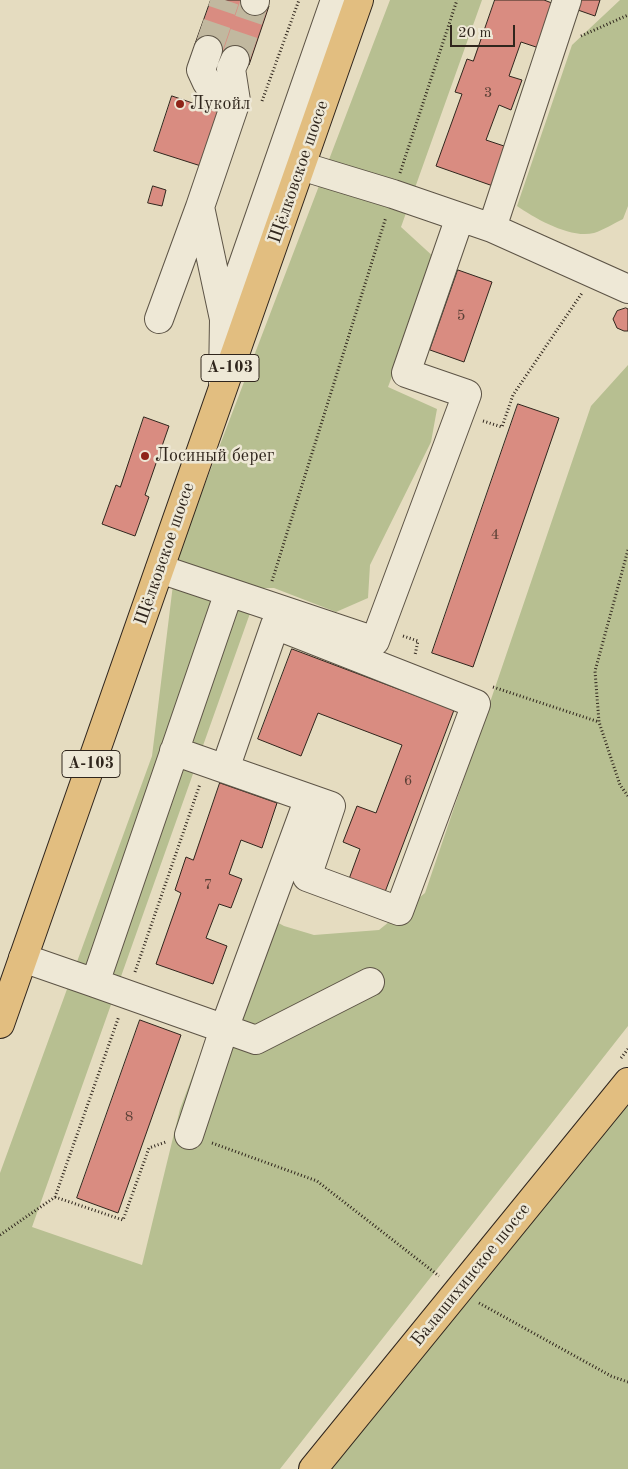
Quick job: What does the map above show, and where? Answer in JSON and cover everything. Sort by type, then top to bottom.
[{"type":"main road","name":"Щёлковское шоссе","points":[[0,1024],[359,0]]},
{"type":"main road","name":"Балашихинское шоссе","points":[[313,1469],[628,1082]]},
{"type":"lane","points":[[224,319],[335,0]]},
{"type":"lane","points":[[492,228],[567,0]]},
{"type":"lane","points":[[208,50],[202,70],[207,83],[236,101]]},
{"type":"lane","points":[[158,319],[200,207],[236,101],[231,69],[235,60]]},
{"type":"lane","points":[[301,166],[393,194],[492,228],[628,289]]},
{"type":"lane","points":[[200,207],[224,319],[222,389]]},
{"type":"lane","points":[[160,569],[375,641],[467,394],[406,373],[460,217]]},
{"type":"lane","points":[[95,983],[229,592]]},
{"type":"lane","points":[[174,751],[225,769],[331,806],[307,877],[399,911],[476,704],[276,625],[225,769]]},
{"type":"lane","points":[[189,1134],[224,1029],[305,808]]},
{"type":"lane","points":[[23,958],[256,1040],[370,982]]},
{"type":"path","points":[[550,50],[628,14]]},
{"type":"path","points":[[460,413],[502,427],[513,395],[595,274]]},
{"type":"path","points":[[628,550],[595,671],[599,722],[620,785],[628,796]]},
{"type":"path","points":[[413,660],[418,641]]},
{"type":"path","points":[[488,685],[599,722]]},
{"type":"path","points":[[0,1235],[55,1197],[123,1220],[149,1148],[189,1134],[317,1182],[458,1291],[611,1376],[628,1382]]},
{"type":"green space","points":[[390,0],[482,0],[401,227],[436,259],[388,387],[437,409],[431,442],[370,565],[368,598],[336,612],[274,588],[259,588],[32,1227],[142,1265],[180,1109],[255,910],[284,926],[314,935],[379,930],[425,893],[591,406],[628,365],[628,1026],[280,1469],[0,1469],[0,1173],[152,756],[176,560]]},
{"type":"green space","points":[[620,0],[628,0],[628,206],[623,219],[594,233],[585,234],[565,231],[534,217],[517,206],[572,45]]},
{"type":"green space","points":[[628,1099],[628,1469],[331,1469]]},
{"type":"building","points":[[211,0],[252,0],[269,6],[249,65],[195,45]]},
{"type":"building","points":[[495,0],[544,0],[557,5],[542,49],[521,42],[509,76],[522,80],[511,110],[499,105],[486,140],[507,147],[493,186],[436,166],[462,94],[455,92],[467,59],[473,61]]},
{"type":"building","points":[[578,0],[600,0],[595,16],[575,9]]},
{"type":"building","points":[[172,96],[219,112],[201,166],[154,151]]},
{"type":"building","points":[[153,186],[166,190],[162,206],[148,203]]},
{"type":"building","points":[[458,270],[492,282],[464,362],[430,350]]},
{"type":"building","points":[[628,309],[628,331],[624,331],[617,328],[613,319],[617,311]]},
{"type":"building","points":[[518,404],[559,418],[473,667],[432,653]]},
{"type":"building","points":[[144,417],[169,426],[145,495],[149,497],[135,536],[102,524],[116,485],[120,487]]},
{"type":"building","points":[[292,649],[454,710],[385,892],[349,879],[360,849],[343,842],[357,806],[376,813],[402,745],[318,713],[301,756],[258,739]]},
{"type":"building","points":[[220,783],[277,803],[262,848],[241,840],[229,874],[242,879],[231,908],[219,904],[206,938],[227,946],[213,984],[156,964],[181,893],[175,890],[186,857],[193,860]]},
{"type":"building","points":[[140,1020],[181,1035],[118,1213],[77,1198]]},
{"type":"tunnel","points":[[208,50],[225,0]]},
{"type":"tunnel","points":[[235,60],[255,1]]},
{"type":"place","name":"Лукойл","points":[[180,104]]},
{"type":"place","name":"Лосиный берег","points":[[145,456]]}]
